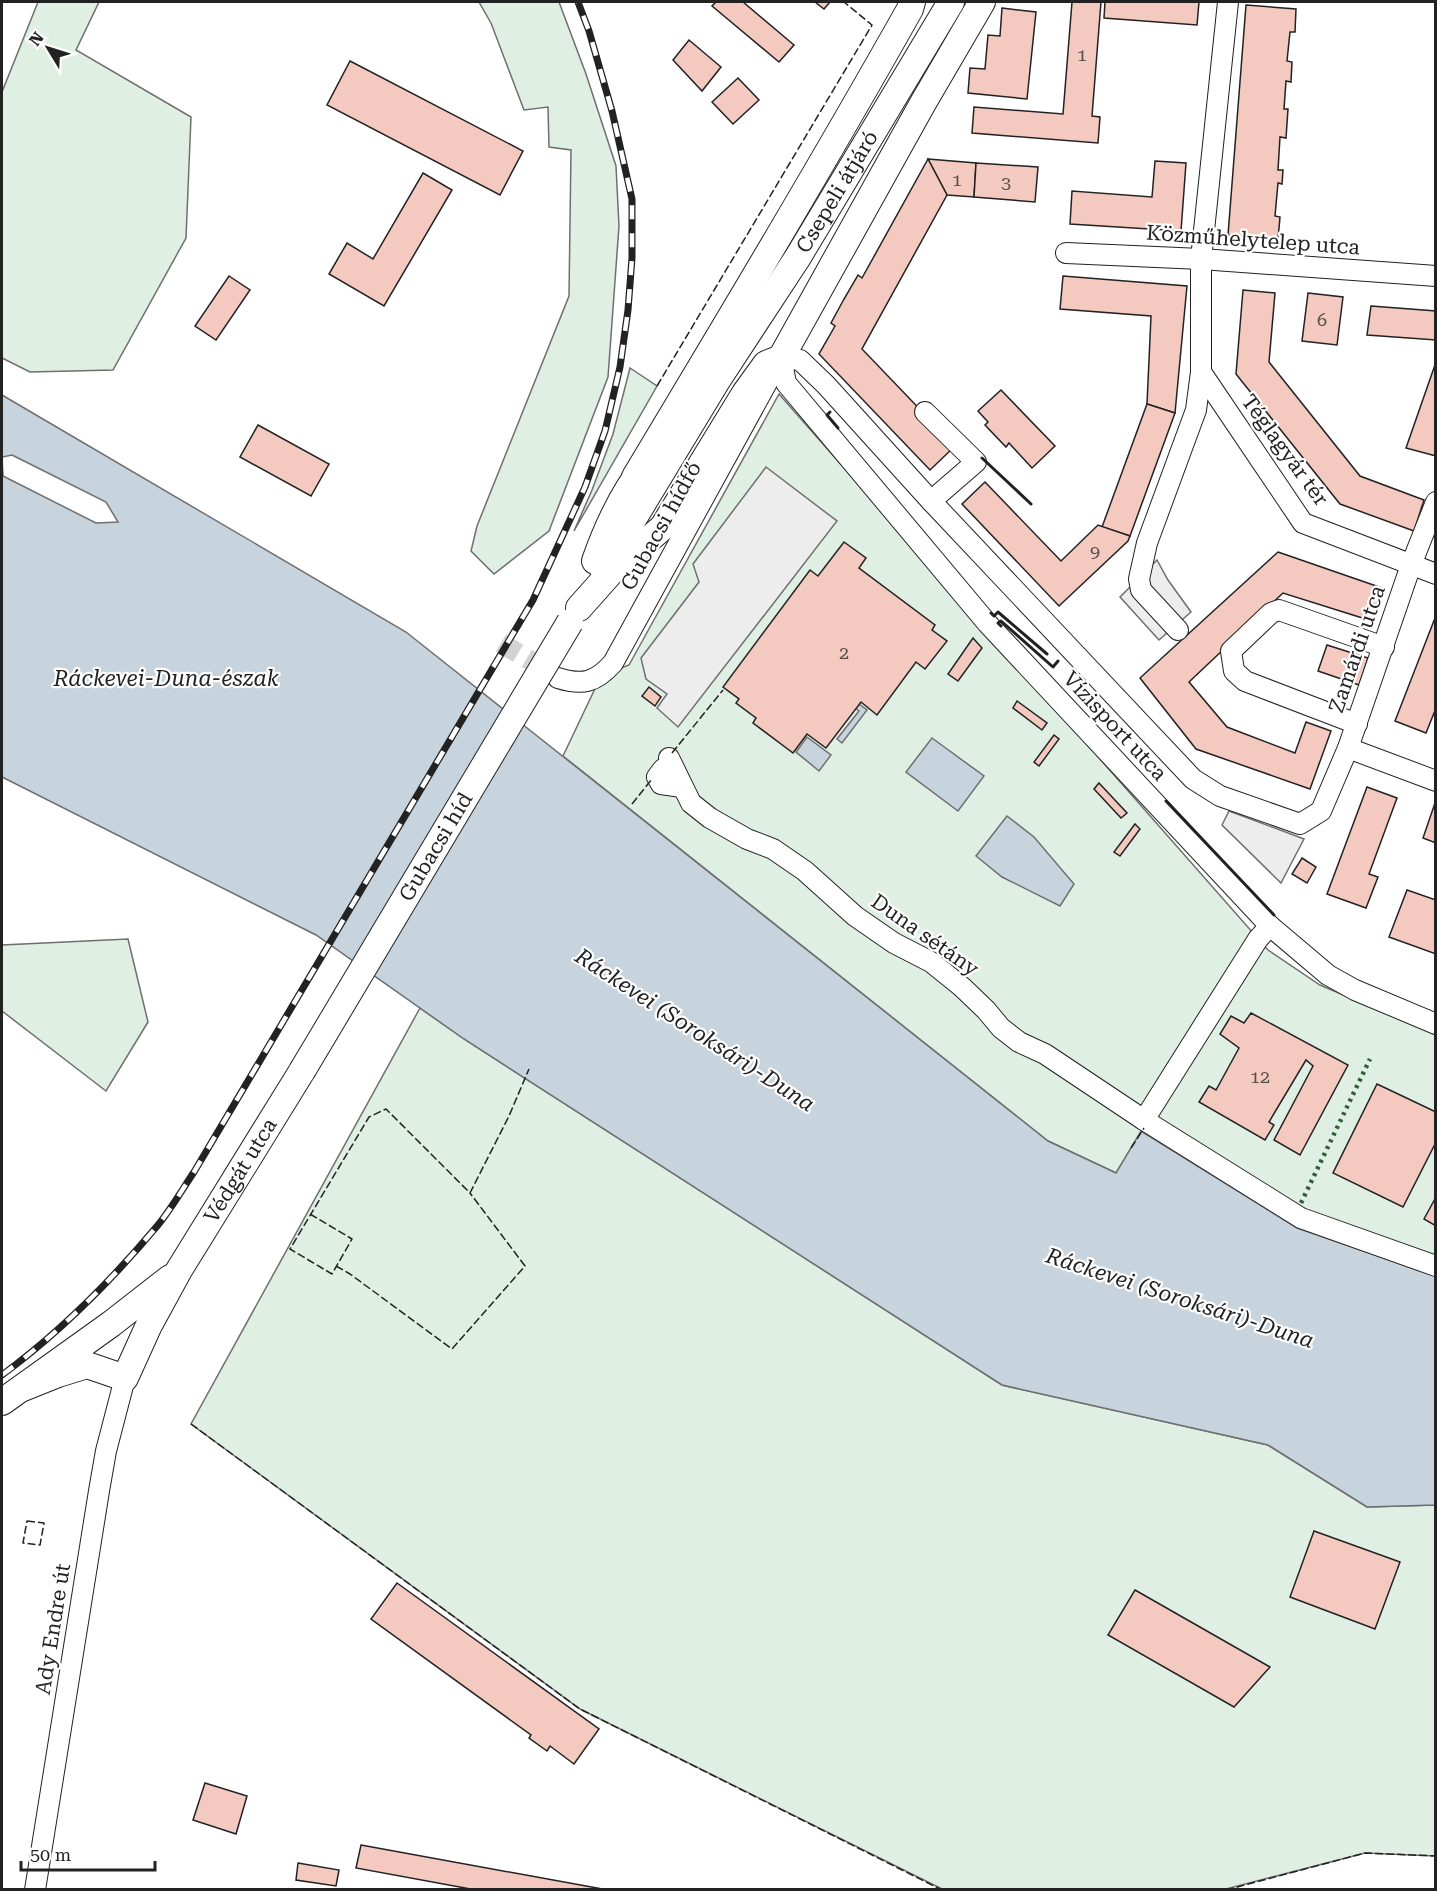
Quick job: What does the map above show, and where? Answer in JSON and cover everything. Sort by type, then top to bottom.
[{"type":"main road","points":[[636,477],[876,70],[912,2]]},
{"type":"main road","name":"Csepeli átjáró","points":[[575,615],[718,379],[798,257],[951,2]]},
{"type":"main road","points":[[575,615],[611,572],[663,527],[745,393],[766,364],[781,358],[982,2]]},
{"type":"main road","name":"Csepeli átjáró","points":[[575,615],[606,531],[636,477],[718,379]]},
{"type":"main road","name":"Gubacsi híd","points":[[302,1071],[575,615]]},
{"type":"main road","name":"Védgát utca","points":[[23,1388],[87,1365],[125,1378],[149,1325],[179,1270],[302,1071]]},
{"type":"main road","name":"Védgát utca","points":[[2,1402],[179,1270]]},
{"type":"street","points":[[1178,630],[1141,590],[1139,579],[1147,543],[1196,410],[1201,372],[1202,259],[1228,2]]},
{"type":"street","name":"Közműhelytelep utca","points":[[1066,253],[1202,259],[1436,276]]},
{"type":"street","name":"Vízisport utca","points":[[1321,811],[1300,824],[1220,796],[1193,778],[826,385],[800,360],[781,358],[786,383],[988,624],[1270,926],[1328,975],[1355,990],[1436,1024]]},
{"type":"street","name":"Gubacsi hídfő","points":[[558,678],[573,683],[584,682],[601,676],[613,663],[781,358]]},
{"type":"street","name":"Téglagyár tér","points":[[1201,372],[1303,523],[1436,574]]},
{"type":"street","points":[[806,405],[826,385]]},
{"type":"street","points":[[925,412],[976,462],[932,501]]},
{"type":"street","name":"Zamárdi utca","points":[[1321,811],[1357,724],[1411,565],[1436,502]]},
{"type":"street","points":[[1357,724],[1245,681],[1234,671],[1231,651],[1271,613],[1279,610],[1384,647]]},
{"type":"street","points":[[1348,748],[1436,781]]},
{"type":"street","name":"Duna sétány","points":[[675,772],[691,804],[710,818],[747,839],[773,849],[805,871],[855,916],[894,943],[931,962],[962,987],[1001,1028],[1019,1042],[1046,1054],[1144,1120],[1301,1218],[1436,1266]]},
{"type":"street","points":[[1144,1120],[1258,939],[1270,926]]},
{"type":"street","name":"Ady Endre út","points":[[35,1890],[99,1491],[106,1452],[125,1378]]},
{"type":"green space","points":[[38,2],[99,2],[76,50],[191,117],[186,238],[113,370],[30,372],[2,358],[2,92]]},
{"type":"green space","points":[[479,2],[559,2],[586,74],[616,166],[619,226],[608,377],[549,531],[494,574],[471,551],[477,526],[569,296],[571,150],[549,147],[548,107],[524,110],[491,23]]},
{"type":"green space","points":[[630,368],[657,386],[574,531],[613,434]]},
{"type":"green space","points":[[779,394],[1268,950],[1320,985],[1435,1034],[1435,1276],[1297,1228],[1142,1131],[1116,1173],[1048,1141],[563,756],[601,676],[629,665]]},
{"type":"green space","points":[[128,939],[148,1022],[106,1091],[2,1011],[2,945]]},
{"type":"green space","points":[[420,1008],[464,1039],[1002,1385],[1268,1445],[1367,1507],[1435,1505],[1435,1856],[1365,1853],[1226,1889],[942,1889],[580,1709],[191,1424]]},
{"type":"shaded area","points":[[766,467],[837,521],[678,727],[657,708],[667,694],[646,679],[641,658],[699,582],[693,564]]},
{"type":"shaded area","points":[[1157,560],[1191,612],[1159,640],[1120,597]]},
{"type":"shaded area","points":[[1229,811],[1304,839],[1281,883],[1222,825]]},
{"type":"water","name":"Ráckevei-Duna-észak","points":[[2,395],[406,632],[1048,1141],[1116,1173],[1141,1131],[1297,1228],[1435,1276],[1435,1505],[1367,1507],[1268,1445],[1002,1385],[464,1039],[316,935],[2,777]]},
{"type":"water","points":[[855,701],[867,710],[842,743],[837,739],[859,711],[853,706]]},
{"type":"water","points":[[807,737],[831,755],[819,771],[796,752]]},
{"type":"water","points":[[932,738],[984,776],[958,811],[906,772]]},
{"type":"water","points":[[1007,816],[1034,837],[1074,884],[1060,906],[1002,877],[976,856]]},
{"type":"pier","points":[[12,455],[106,502],[118,522],[96,523],[3,476],[2,457]]},
{"type":"building","points":[[716,2],[743,2],[794,45],[779,62],[712,6]]},
{"type":"building","points":[[815,2],[830,2],[824,9]]},
{"type":"building","points":[[1072,2],[1101,2],[1092,116],[1100,117],[1098,143],[972,133],[974,107],[1063,114]]},
{"type":"building","points":[[1105,2],[1199,2],[1197,25],[1104,18]]},
{"type":"building","points":[[1246,5],[1296,9],[1295,32],[1290,32],[1287,61],[1292,62],[1291,82],[1286,81],[1284,109],[1288,109],[1286,138],[1280,137],[1278,170],[1283,170],[1282,184],[1278,183],[1275,216],[1280,217],[1278,239],[1228,235]]},
{"type":"building","points":[[1002,8],[1036,12],[1027,99],[968,93],[970,68],[985,69],[988,35],[1000,36]]},
{"type":"building","points":[[689,40],[721,67],[702,91],[673,60]]},
{"type":"building","points":[[350,61],[523,151],[500,195],[327,105]]},
{"type":"building","points":[[738,78],[759,100],[733,124],[712,102]]},
{"type":"building","points":[[928,159],[976,163],[974,197],[947,195]]},
{"type":"building","points":[[928,159],[947,195],[862,349],[955,446],[930,470],[819,354],[835,326],[831,323],[844,299],[858,275],[862,278]]},
{"type":"building","points":[[1155,161],[1186,163],[1181,231],[1070,224],[1072,191],[1152,197]]},
{"type":"building","points":[[976,163],[1038,167],[1035,202],[974,197]]},
{"type":"building","points":[[423,173],[452,190],[384,306],[329,274],[347,243],[373,259]]},
{"type":"building","points":[[229,276],[250,290],[216,340],[195,326]]},
{"type":"building","points":[[1063,276],[1187,286],[1175,413],[1147,404],[1151,316],[1060,309]]},
{"type":"building","points":[[1243,290],[1275,293],[1269,362],[1360,476],[1424,500],[1414,531],[1340,504],[1236,374]]},
{"type":"building","points":[[1308,293],[1343,297],[1337,345],[1302,341]]},
{"type":"building","points":[[1371,306],[1436,311],[1436,340],[1367,335]]},
{"type":"building","points":[[1436,362],[1436,456],[1406,448]]},
{"type":"building","points":[[1001,390],[1055,446],[1032,468],[1009,443],[1006,447],[985,425],[988,422],[978,411]]},
{"type":"building","points":[[1147,404],[1175,413],[1130,536],[1102,527]]},
{"type":"building","points":[[258,425],[329,464],[311,496],[240,457]]},
{"type":"building","points":[[985,482],[1061,561],[1098,525],[1130,536],[1128,541],[1059,606],[962,504]]},
{"type":"building","points":[[844,542],[866,558],[859,568],[935,625],[932,630],[947,641],[925,669],[916,662],[877,715],[861,702],[826,748],[807,734],[793,753],[753,723],[756,718],[736,703],[739,699],[723,687],[810,570],[818,576]]},
{"type":"building","points":[[1278,552],[1385,589],[1372,621],[1283,593],[1189,682],[1227,727],[1295,753],[1306,722],[1331,731],[1310,789],[1196,749],[1140,678]]},
{"type":"building","points":[[1435,618],[1436,708],[1426,733],[1395,721]]},
{"type":"building","points":[[973,638],[982,648],[958,681],[948,674]]},
{"type":"building","points":[[1327,645],[1368,658],[1359,685],[1318,671]]},
{"type":"building","points":[[649,687],[661,697],[655,706],[642,696]]},
{"type":"building","points":[[1017,701],[1047,723],[1042,730],[1013,708]]},
{"type":"building","points":[[1054,735],[1059,739],[1039,766],[1034,762]]},
{"type":"building","points":[[1099,783],[1127,813],[1121,818],[1094,789]]},
{"type":"building","points":[[1367,787],[1397,798],[1369,874],[1378,877],[1366,908],[1327,894]]},
{"type":"building","points":[[1436,803],[1436,843],[1423,838]]},
{"type":"building","points":[[1135,824],[1140,829],[1120,856],[1114,852]]},
{"type":"building","points":[[1302,858],[1316,867],[1307,883],[1292,874]]},
{"type":"building","points":[[1407,890],[1436,900],[1436,954],[1389,937]]},
{"type":"building","points":[[1251,1013],[1348,1065],[1300,1155],[1274,1140],[1313,1066],[1306,1060],[1269,1122],[1274,1125],[1265,1140],[1199,1102],[1209,1086],[1216,1090],[1239,1048],[1220,1034],[1231,1016],[1244,1023]]},
{"type":"building","points":[[1377,1084],[1436,1112],[1436,1142],[1403,1207],[1333,1173]]},
{"type":"building","points":[[1436,1197],[1436,1226],[1424,1219]]},
{"type":"building","points":[[1314,1531],[1400,1562],[1375,1629],[1290,1597]]},
{"type":"building","points":[[397,1583],[599,1729],[574,1764],[550,1746],[547,1751],[529,1738],[531,1735],[371,1619]]},
{"type":"building","points":[[1135,1590],[1270,1667],[1234,1707],[1108,1635]]},
{"type":"building","points":[[205,1783],[247,1796],[236,1834],[193,1820]]},
{"type":"building","points":[[361,1845],[608,1890],[476,1890],[356,1868]]},
{"type":"building","points":[[298,1863],[339,1870],[336,1886],[296,1880]]},
{"type":"tunnel","points":[[501,643],[553,674]]},
{"type":"railway","points":[[2,1375],[64,1324],[122,1266],[158,1225],[194,1172],[533,600],[585,487],[605,431],[620,367],[632,258],[632,199],[612,111],[589,31],[578,2]]},
{"type":"hedge","points":[[1301,1203],[1370,1059]]},
{"type":"fence","points":[[657,386],[872,25],[844,2]]},
{"type":"fence","points":[[672,753],[723,690]]},
{"type":"fence","points":[[632,804],[652,779]]},
{"type":"fence","points":[[310,1214],[352,1239],[332,1274],[290,1249],[369,1117],[386,1109],[470,1193],[509,1116],[529,1069]]},
{"type":"fence","points":[[1131,1148],[1144,1128]]},
{"type":"fence","points":[[336,1266],[452,1349],[525,1266],[470,1193]]},
{"type":"fence","points":[[191,1424],[580,1709],[942,1890]]},
{"type":"fence","points":[[27,1521],[44,1523],[40,1545],[23,1543],[27,1521]]},
{"type":"fence","points":[[1226,1890],[1365,1853],[1436,1856]]},
{"type":"wall","points":[[830,412],[827,415],[838,428]]},
{"type":"wall","points":[[982,458],[1031,504]]},
{"type":"wall","points":[[991,613],[994,616],[998,612],[1047,654]]},
{"type":"wall","points":[[1001,626],[998,623],[1001,621],[1053,667],[1058,661]]},
{"type":"wall","points":[[1166,801],[1274,915]]},
{"type":"water label","name":"Ráckevei (Soroksári)-Duna","points":[[695,1030]]},
{"type":"water label","name":"Ráckevei (Soroksári)-Duna","points":[[1180,1298]]}]
